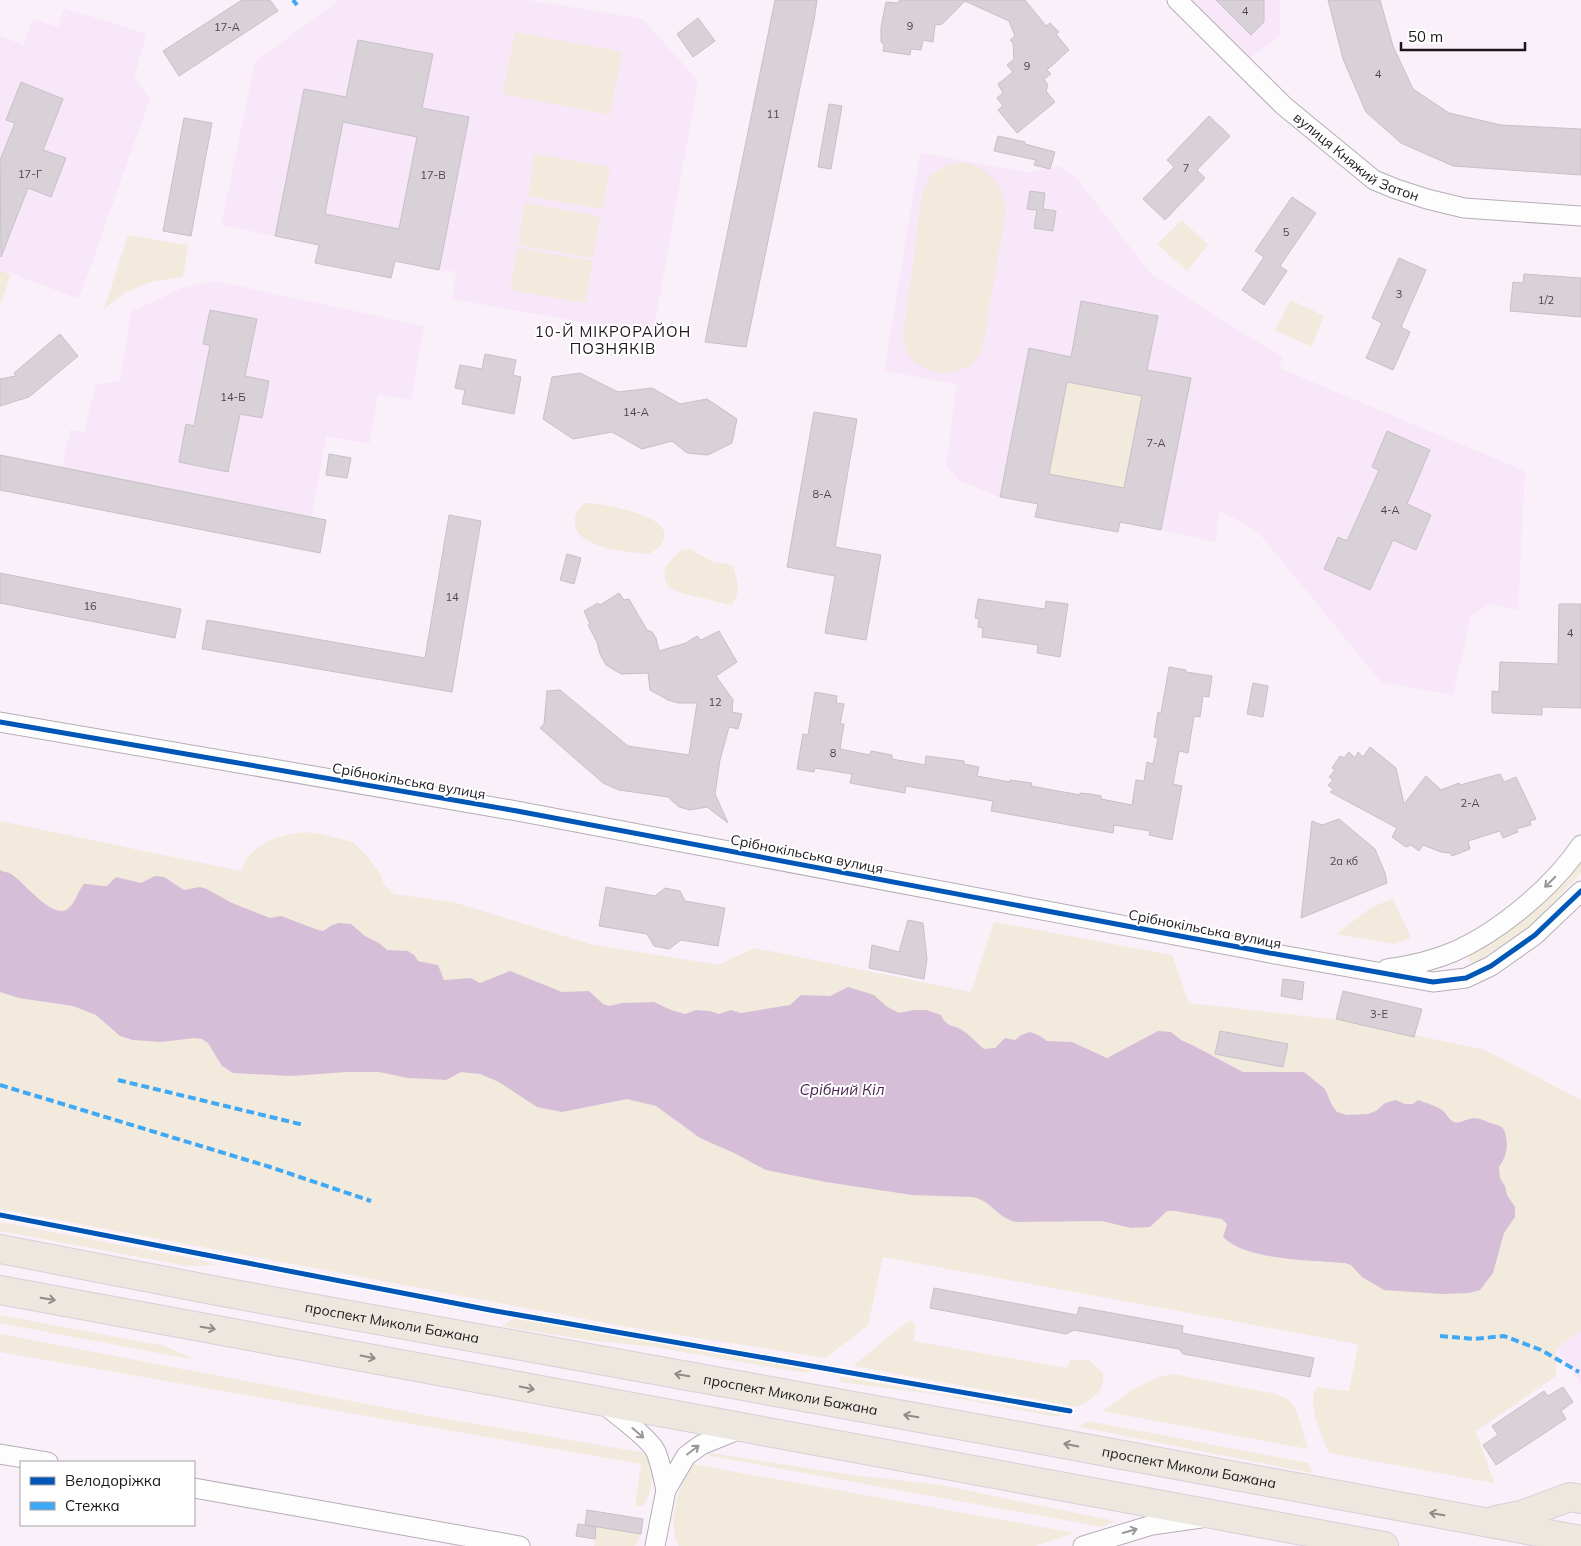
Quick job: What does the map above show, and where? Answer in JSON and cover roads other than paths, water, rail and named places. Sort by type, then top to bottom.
[{"type":"highway","name":"проспект Миколи Бажана","points":[[0,1249],[228,1293],[1042,1440],[1581,1540]]},
{"type":"highway","points":[[0,1290],[600,1401],[746,1426],[1384,1546]]},
{"type":"highway","points":[[1485,1523],[1521,1515],[1570,1497],[1581,1499]]},
{"type":"street","name":"вулиця Княжий Затон","points":[[1177,0],[1284,106],[1374,180],[1427,199],[1464,208],[1581,216]]},
{"type":"street","name":"Срібнокільська вулиця","points":[[0,722],[517,811],[1433,982],[1466,978],[1492,966],[1535,936],[1581,891]]},
{"type":"street","name":"Срібнокільська вулиця","points":[[1368,971],[1425,962],[1454,951],[1477,939],[1511,916],[1549,884],[1581,845]]},
{"type":"street","points":[[600,1401],[642,1436],[655,1450],[662,1469],[666,1490]]},
{"type":"street","points":[[655,1546],[666,1490],[686,1456],[701,1445],[746,1426]]},
{"type":"street","points":[[0,1454],[42,1461]]},
{"type":"street","points":[[195,1488],[520,1546]]},
{"type":"street","points":[[1083,1546],[1152,1525],[1218,1515]]},
{"type":"water","name":"Срібний Кіл","points":[[0,870],[11,874],[37,898],[60,911],[69,908],[84,884],[107,886],[116,877],[141,883],[155,876],[164,877],[184,890],[200,887],[207,889],[232,903],[270,918],[281,916],[323,931],[339,923],[351,924],[365,936],[379,943],[387,950],[408,951],[418,961],[438,965],[444,980],[471,978],[480,983],[510,971],[562,992],[589,991],[603,1004],[609,1006],[622,1003],[654,1002],[685,1014],[696,1010],[719,1014],[731,1010],[741,1013],[790,1005],[801,995],[830,996],[848,987],[874,995],[886,1006],[899,1013],[926,1010],[941,1015],[948,1024],[965,1032],[984,1049],[995,1048],[1005,1038],[1015,1040],[1021,1035],[1030,1032],[1047,1041],[1072,1042],[1107,1058],[1158,1031],[1171,1032],[1181,1040],[1243,1072],[1304,1072],[1325,1089],[1337,1112],[1347,1115],[1368,1114],[1376,1111],[1385,1103],[1396,1100],[1405,1104],[1413,1104],[1418,1100],[1440,1109],[1454,1122],[1458,1123],[1476,1118],[1500,1126],[1505,1133],[1507,1149],[1499,1167],[1500,1178],[1505,1186],[1507,1195],[1515,1207],[1515,1217],[1504,1233],[1493,1273],[1480,1290],[1469,1293],[1443,1294],[1384,1290],[1362,1277],[1351,1265],[1345,1263],[1281,1258],[1248,1251],[1234,1245],[1223,1237],[1227,1224],[1222,1219],[1167,1211],[1150,1227],[1131,1228],[1102,1221],[1016,1222],[1004,1217],[980,1199],[973,1197],[912,1195],[826,1182],[766,1170],[700,1138],[656,1106],[627,1099],[562,1112],[537,1107],[499,1082],[480,1074],[461,1072],[446,1080],[408,1078],[379,1072],[291,1076],[233,1073],[222,1066],[208,1043],[202,1039],[195,1038],[161,1042],[133,1040],[120,1036],[96,1015],[73,1006],[19,998],[0,992]]},
{"type":"district","name":"10-Й МІКРОРАЙОН ПОЗНЯКІВ","points":[[613,340]]}]
